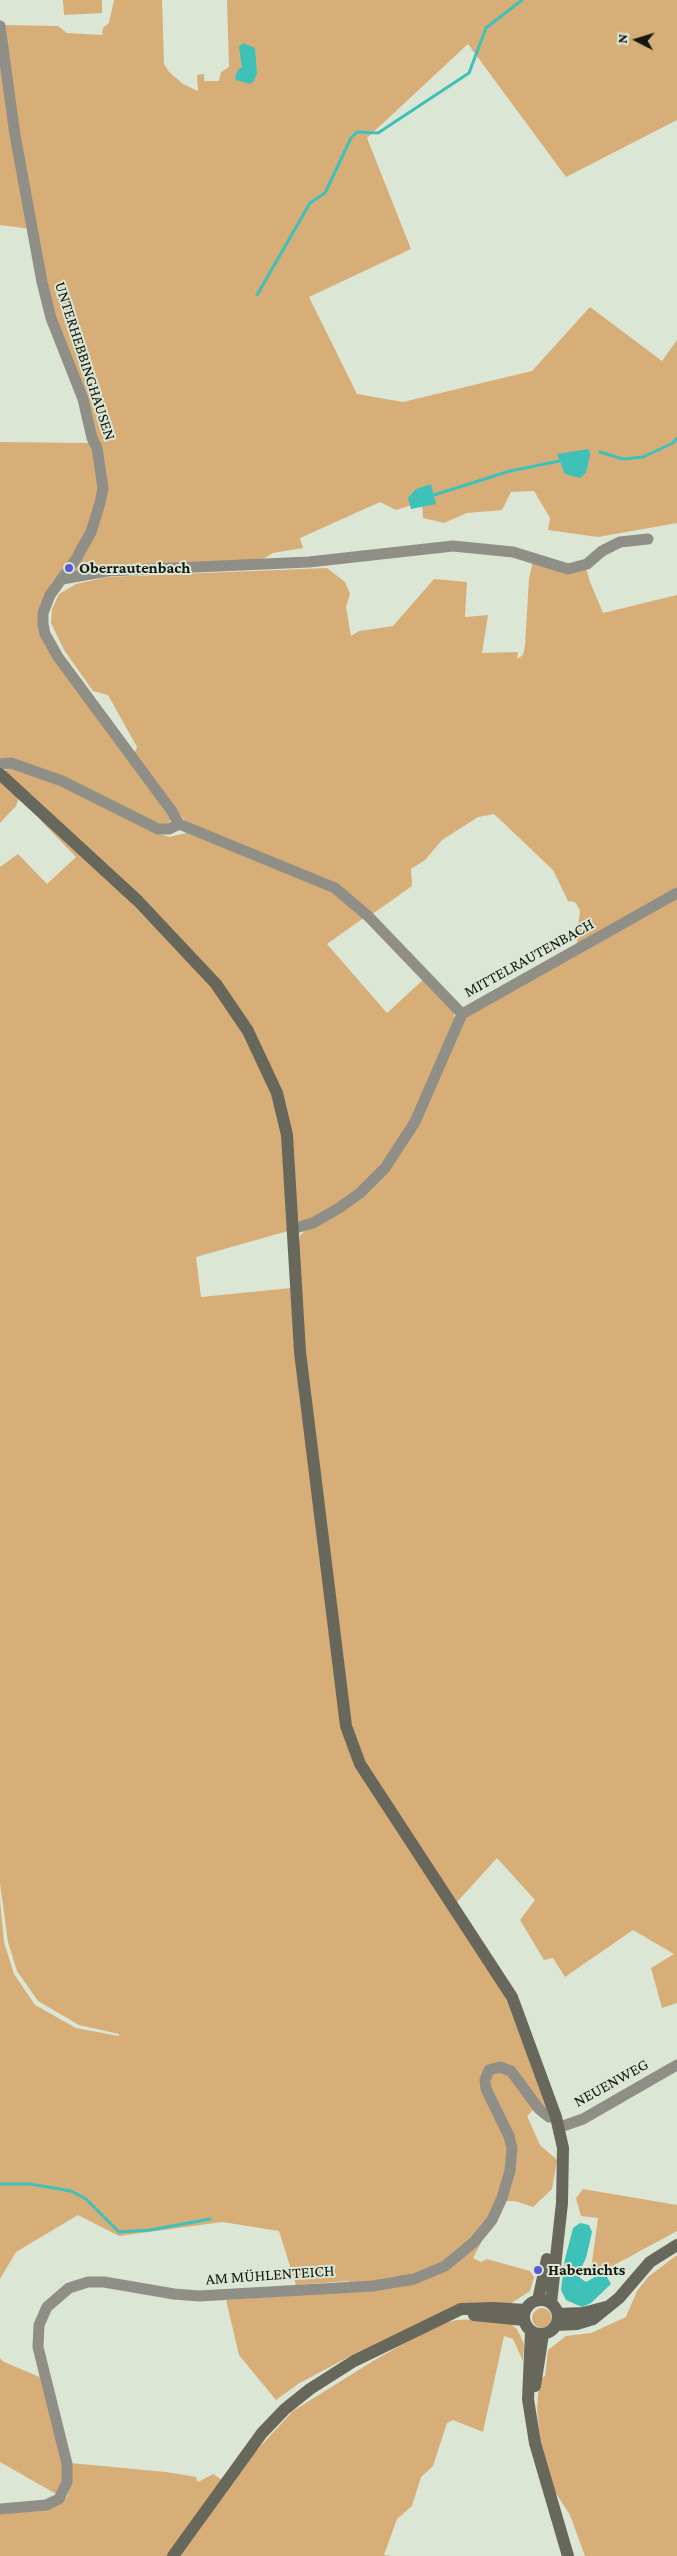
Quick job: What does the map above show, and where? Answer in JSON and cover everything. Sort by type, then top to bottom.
[{"type":"main road","points":[[0,774],[151,914],[216,984],[237,1015],[264,1063],[277,1093],[285,1122],[300,1352],[342,1700],[348,1735],[360,1764],[508,1990],[558,2122],[562,2148],[561,2212],[545,2301],[557,2319]]},
{"type":"main road","points":[[557,2319],[586,2322],[593,2319],[624,2292],[650,2262],[677,2246]]},
{"type":"main road","points":[[524,2315],[528,2305],[545,2301]]},
{"type":"main road","points":[[173,2556],[252,2446],[293,2402],[354,2361],[452,2315],[524,2315]]},
{"type":"main road","points":[[524,2315],[537,2333],[531,2415],[538,2460],[568,2556]]},
{"type":"main road","points":[[537,2333],[551,2331],[557,2319]]},
{"type":"street","name":"UNTERHEBBINGHAUSEN","points":[[0,26],[15,135],[42,282],[51,318],[83,398],[92,438],[97,448],[103,488],[91,532],[62,579]]},
{"type":"street","points":[[462,1014],[368,916],[335,888],[179,824],[171,810],[62,663],[45,634],[43,613],[46,602],[62,579],[108,571],[309,562],[453,546],[513,552],[568,569],[587,564],[602,551],[620,542],[648,540]]},
{"type":"street","points":[[0,764],[11,763],[62,781],[158,829],[169,829],[179,824]]},
{"type":"street","name":"MITTELRAUTENBACH","points":[[292,1229],[313,1223],[339,1208],[360,1193],[391,1161],[415,1122],[462,1014],[677,893]]},
{"type":"street","name":"NEUENWEG","points":[[558,2122],[583,2119],[677,2065]]},
{"type":"street","name":"AM MÜHLENTEICH","points":[[0,2509],[46,2505],[59,2499],[66,2482],[67,2464],[38,2347],[39,2324],[47,2307],[70,2288],[88,2282],[104,2282],[199,2296],[373,2286],[414,2279],[445,2266],[474,2242],[492,2220],[502,2198],[510,2171],[512,2148],[509,2136],[486,2088],[489,2070],[500,2067],[511,2071],[539,2110],[558,2122]]},
{"type":"shaded area","points":[[63,0],[102,0],[102,13],[64,15]]},
{"type":"shaded area","points":[[114,0],[162,0],[164,64],[169,72],[183,84],[198,91],[197,75],[204,74],[204,81],[219,81],[221,72],[229,67],[227,0],[677,0],[677,120],[566,177],[468,44],[367,138],[411,249],[309,297],[357,394],[403,402],[532,371],[590,307],[662,361],[677,340],[677,523],[598,537],[548,530],[550,518],[534,491],[511,492],[502,510],[467,513],[444,523],[423,518],[422,502],[396,510],[380,502],[300,538],[303,548],[273,553],[258,562],[73,573],[93,521],[61,573],[52,582],[43,600],[39,619],[171,820],[165,826],[12,758],[0,759],[0,442],[88,443],[81,398],[49,322],[31,229],[0,225],[0,46],[24,168],[3,25],[58,26],[67,33],[102,35],[103,28],[109,23]]},
{"type":"shaded area","points":[[533,561],[586,568],[603,613],[677,595],[677,890],[578,946],[580,910],[575,902],[568,901],[553,870],[494,814],[478,817],[442,840],[425,860],[411,869],[412,886],[371,915],[352,897],[185,821],[134,754],[137,747],[108,695],[93,691],[64,650],[51,623],[52,609],[59,594],[76,584],[107,577],[327,568],[345,582],[350,594],[346,607],[351,636],[359,631],[393,626],[434,579],[467,582],[465,617],[488,615],[482,653],[518,652],[517,659],[523,655],[525,646],[529,578]]},
{"type":"shaded area","points":[[7,767],[39,776],[163,835],[169,837],[187,833],[334,890],[365,917],[327,944],[387,1013],[425,978],[454,1010],[454,1019],[412,1121],[371,1178],[320,1216],[300,1223],[297,1219],[282,1092],[254,1030],[5,772]]},
{"type":"shaded area","points":[[0,780],[19,798],[16,806],[0,823]]},
{"type":"shaded area","points":[[40,817],[129,899],[216,990],[246,1037],[274,1096],[283,1144],[288,1231],[196,1257],[201,1297],[291,1288],[300,1235],[388,1169],[465,1019],[472,1013],[677,896],[677,2003],[662,2008],[651,1968],[674,1954],[633,1930],[565,1977],[553,1958],[544,1960],[520,1920],[535,1900],[497,1858],[457,1902],[503,1991],[548,2109],[534,2109],[527,2116],[540,2145],[557,2160],[552,2189],[533,2207],[515,2201],[503,2201],[473,2258],[481,2262],[487,2259],[530,2271],[534,2277],[530,2291],[510,2304],[460,2304],[354,2354],[298,2384],[276,2400],[239,2355],[226,2300],[362,2291],[348,2281],[296,2285],[279,2231],[222,2222],[119,2236],[78,2215],[16,2252],[0,2279],[0,1900],[4,1942],[14,1974],[35,2005],[76,2028],[119,2036],[119,2034],[79,2025],[38,2001],[17,1971],[8,1942],[0,1884],[0,867],[18,854],[47,884],[76,857],[41,821]]},
{"type":"shaded area","points":[[583,2189],[677,2205],[677,2231],[605,2270],[591,2270],[598,2218],[581,2216],[576,2198]]},
{"type":"shaded area","points":[[677,2255],[677,2556],[585,2556],[570,2515],[550,2484],[541,2447],[537,2410],[539,2380],[545,2376],[548,2350],[566,2336],[591,2333],[626,2317],[637,2291],[648,2277]]},
{"type":"shaded area","points":[[538,2308],[546,2308],[552,2314],[552,2322],[546,2328],[538,2328],[532,2322],[532,2314]]},
{"type":"shaded area","points":[[478,2319],[510,2323],[517,2329],[524,2344],[523,2361],[513,2339],[504,2336],[483,2432],[453,2420],[447,2423],[433,2466],[421,2477],[412,2506],[397,2519],[384,2555],[392,2556],[0,2556],[0,2512],[52,2508],[67,2497],[70,2488],[70,2463],[166,2472],[196,2477],[198,2482],[213,2474],[230,2485],[256,2451],[293,2411],[373,2361],[435,2326],[456,2320]]},
{"type":"shaded area","points":[[0,2358],[4,2362],[42,2378],[62,2464],[63,2481],[58,2495],[0,2462]]},
{"type":"water","points":[[243,43],[255,48],[257,73],[254,81],[250,84],[236,80],[235,77],[238,70],[242,67],[239,47]]},
{"type":"water","points":[[589,449],[590,455],[586,473],[580,478],[565,474],[557,454]]},
{"type":"water","points":[[431,484],[436,504],[411,509],[408,498],[416,489]]},
{"type":"water","points":[[580,2223],[589,2225],[592,2232],[586,2258],[580,2270],[580,2278],[586,2282],[600,2274],[607,2277],[611,2284],[591,2303],[582,2307],[566,2300],[561,2290],[565,2259],[573,2228]]},
{"type":"waterway","points":[[257,295],[310,203],[325,193],[351,138],[357,132],[378,133],[469,73],[486,28],[522,0]]},
{"type":"waterway","points":[[600,452],[623,459],[643,457],[673,443],[677,438]]},
{"type":"waterway","points":[[434,495],[510,471],[564,460]]},
{"type":"waterway","points":[[0,2184],[30,2184],[71,2191],[86,2199],[119,2232],[150,2230],[210,2219]]},
{"type":"place","name":"Oberrautenbach","points":[[69,568]]},
{"type":"place","name":"Habenichts","points":[[538,2270]]}]
